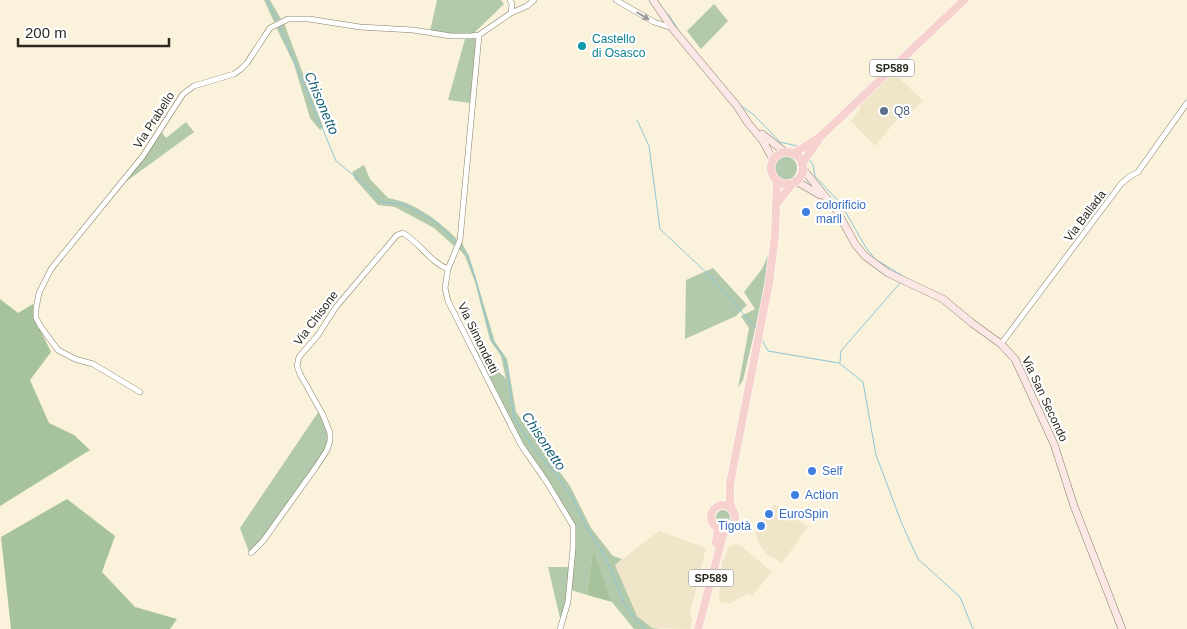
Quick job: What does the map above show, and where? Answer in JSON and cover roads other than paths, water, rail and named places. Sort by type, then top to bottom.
[{"type":"main road","name":"SP589","points":[[694,629],[716,546],[718,528],[714,526],[711,519],[712,512],[724,499],[730,484],[769,283],[776,236],[777,180],[772,173],[773,160],[776,156],[789,153],[820,137],[964,0]]},
{"type":"main road","name":"SP589","points":[[776,205],[800,178],[803,167],[820,137]]},
{"type":"main road","name":"SP589","points":[[789,153],[800,160],[803,167]]},
{"type":"main road","points":[[777,180],[784,184],[795,182]]},
{"type":"main road","name":"SP589","points":[[698,629],[723,535],[734,520],[730,502],[730,484]]},
{"type":"main road","points":[[715,508],[726,506],[732,510]]},
{"type":"main road","points":[[718,528],[728,528]]},
{"type":"street","points":[[510,0],[512,4],[511,13]]},
{"type":"street","points":[[479,35],[534,0]]},
{"type":"street","points":[[616,0],[654,22],[672,28]]},
{"type":"street","name":"SP589","points":[[653,0],[672,28],[742,113],[767,139],[789,153]]},
{"type":"street","name":"Via Prabello","points":[[140,392],[93,364],[75,359],[58,350],[36,318],[36,309],[39,293],[51,268],[143,156],[183,94],[194,86],[234,74],[241,69],[267,32],[275,24],[288,19],[309,18],[360,27],[413,30],[451,36],[479,35]]},
{"type":"street","name":"Via Simondetti","points":[[479,35],[460,240],[448,269],[445,288],[448,301],[521,444],[573,526],[568,602],[560,629]]},
{"type":"street","name":"Via Ballada","points":[[1001,344],[1121,184],[1138,172],[1187,104]]},
{"type":"street","name":"SP589","points":[[742,113],[763,141],[773,160]]},
{"type":"street","name":"Via San Secondo","points":[[803,167],[837,211],[855,244],[865,256],[888,273],[942,299],[1001,344],[1015,359],[1047,428],[1074,506],[1122,629]]},
{"type":"street","points":[[795,182],[826,198]]},
{"type":"street","name":"Via Chisone","points":[[251,553],[263,540],[316,467],[330,441],[330,433],[323,415],[297,366],[299,357],[349,292],[397,235],[403,233],[410,237],[440,266],[448,269]]},
{"type":"waterway","name":"Chisonetto","points":[[267,0],[277,21]]},
{"type":"waterway","points":[[668,14],[681,34]]},
{"type":"waterway","name":"Chisonetto","points":[[279,25],[336,161],[362,182],[382,202],[403,204],[438,223],[456,242]]},
{"type":"waterway","points":[[741,106],[753,114],[780,142],[797,146]]},
{"type":"waterway","name":"Chisonetto","points":[[637,120],[649,146],[660,229],[710,276],[756,328]]},
{"type":"waterway","points":[[809,159],[813,165],[815,176],[841,204],[865,246],[875,259],[903,276]]},
{"type":"waterway","name":"Chisonetto","points":[[462,250],[468,256],[475,277],[492,341],[503,356],[507,367],[514,418],[534,449],[557,475],[573,499],[586,526],[606,558],[625,605],[645,629]]},
{"type":"waterway","points":[[840,362],[841,351],[900,283]]},
{"type":"waterway","name":"Chisonetto","points":[[762,340],[768,351],[839,363],[863,382],[876,455],[902,524],[918,559],[960,597],[973,629]]},
{"type":"place","name":"Castello di Osasco","points":[[582,46]]},
{"type":"place","name":"Q8","points":[[884,111]]},
{"type":"place","name":"colorificio marll","points":[[806,212]]},
{"type":"place","name":"Self","points":[[812,471]]},
{"type":"place","name":"Action","points":[[795,495]]},
{"type":"place","name":"EuroSpin","points":[[769,514]]},
{"type":"place","name":"Tigotà","points":[[761,526]]}]
